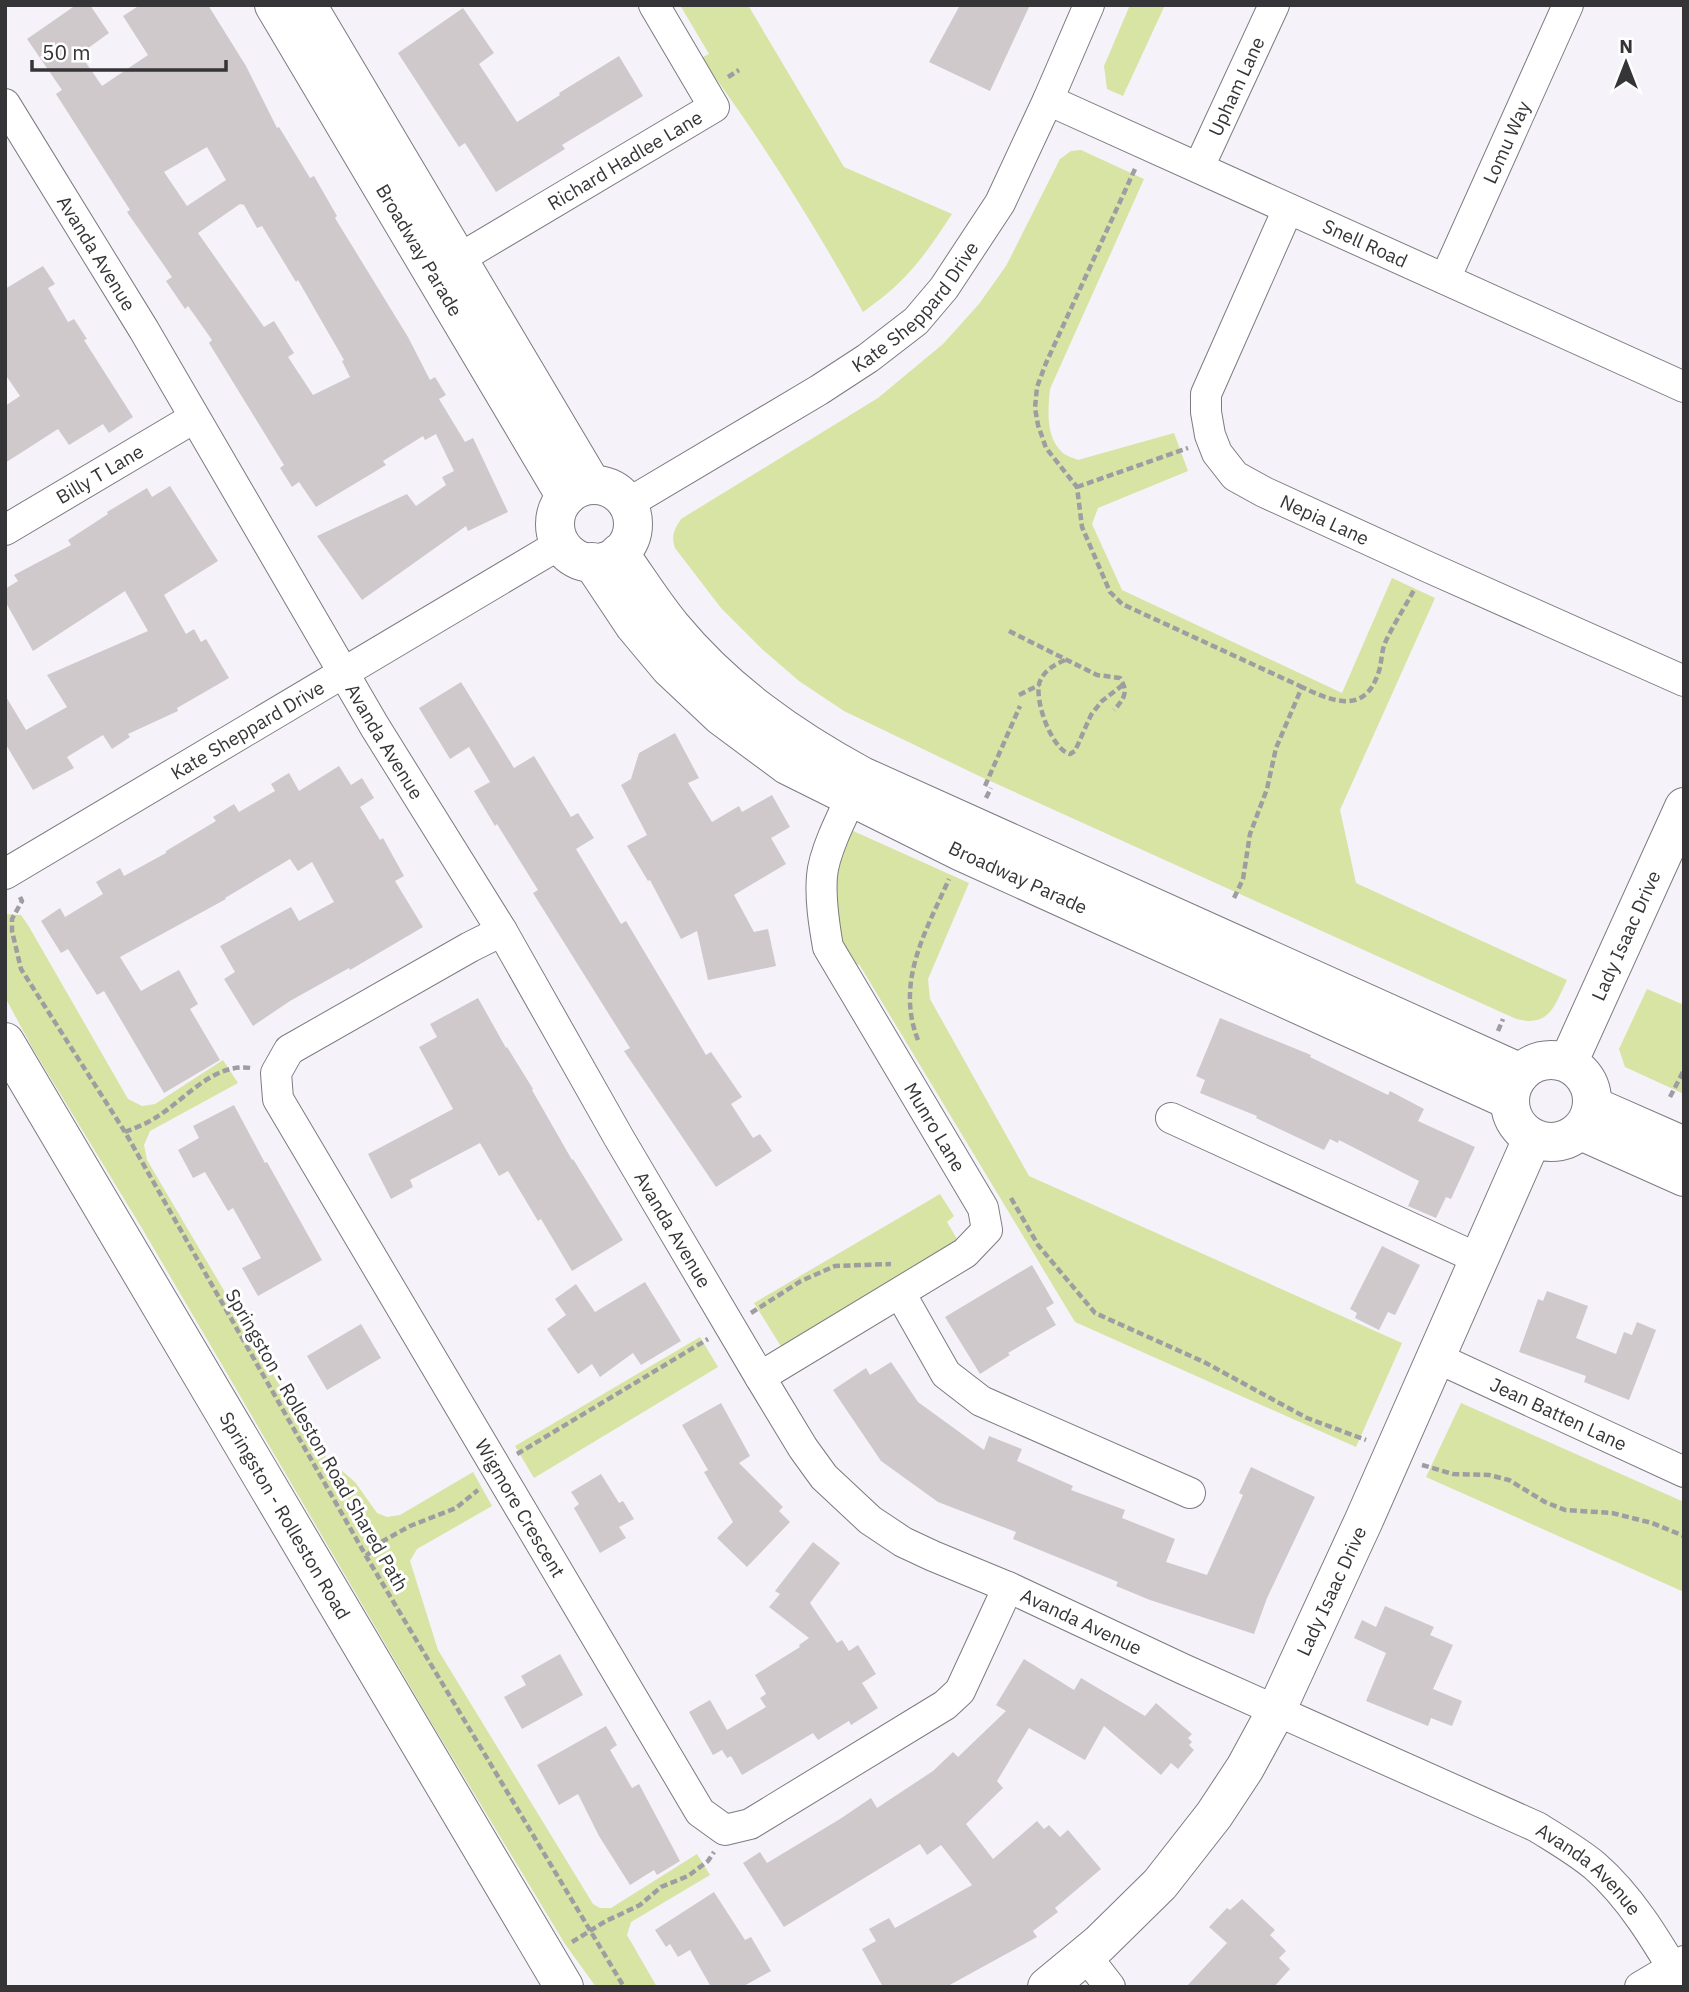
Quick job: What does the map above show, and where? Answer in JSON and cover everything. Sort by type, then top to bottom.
[{"type":"street","name":"Broadway Parade","points":[[274,5],[446,267],[579,491]]},
{"type":"street","name":"Broadway Parade","points":[[307,5],[446,267]]},
{"type":"street","name":"Richard Hadlee Lane","points":[[446,267],[714,107],[654,5]]},
{"type":"street","name":"Kate Sheppard Drive","points":[[627,504],[819,390],[868,358],[916,321],[951,278],[1000,203],[1088,5]]},
{"type":"street","name":"Upham Lane","points":[[1199,167],[1274,5]]},
{"type":"street","name":"Lomu Way","points":[[1445,279],[1568,5]]},
{"type":"street","name":"Snell Road","points":[[1048,100],[1684,387]]},
{"type":"street","name":"Avanda Avenue","points":[[5,104],[144,330],[343,673],[502,931],[619,1138],[760,1377],[824,1477],[870,1520],[903,1542],[1536,1827],[1567,1845],[1595,1867],[1619,1891],[1680,1971]]},
{"type":"street","name":"Nepia Lane","points":[[1288,208],[1206,394],[1206,412],[1212,439],[1217,453],[1235,476],[1264,492],[1428,567],[1684,681]]},
{"type":"street","name":"Billy T Lane","points":[[5,530],[194,418]]},
{"type":"street","points":[[613,490],[627,504],[632,525],[626,545],[590,553],[556,532],[555,519],[559,507],[579,491],[613,490]]},
{"type":"street","name":"Broadway Parade","points":[[590,553],[673,628],[724,682],[856,787],[1515,1086]]},
{"type":"street","name":"Kate Sheppard Drive","points":[[5,874],[343,673],[590,553]]},
{"type":"street","name":"Munro Lane","points":[[760,1377],[965,1253],[987,1230],[986,1219],[972,1188],[828,947],[822,873],[830,846],[856,787]]},
{"type":"street","name":"Lady Isaac Drive","points":[[1568,1063],[1682,817]]},
{"type":"street","points":[[276,1073],[289,1050],[502,931]]},
{"type":"street","name":"Springston - Rolleston Road","points":[[5,1042],[564,1987]]},
{"type":"street","points":[[1543,1060],[1568,1063],[1588,1081],[1592,1093],[1587,1119],[1566,1141],[1549,1143],[1532,1139],[1515,1123],[1510,1112],[1515,1086],[1531,1065],[1543,1060]]},
{"type":"street","name":"Wigmore Crescent","points":[[276,1073],[278,1099],[700,1812],[725,1830],[750,1824],[945,1705],[960,1691],[1008,1587]]},
{"type":"street","points":[[1171,1118],[1479,1259]]},
{"type":"street","points":[[1587,1119],[1684,1146]]},
{"type":"street","points":[[1587,1119],[1684,1177]]},
{"type":"street","name":"Lady Isaac Drive","points":[[1047,1987],[1086,1956],[1131,1914],[1188,1850],[1238,1779],[1276,1711],[1394,1453],[1532,1139]]},
{"type":"street","points":[[900,1293],[946,1374],[981,1401],[1190,1493]]},
{"type":"street","name":"Jean Batten Lane","points":[[1435,1357],[1684,1472]]},
{"type":"street","points":[[1086,1956],[1110,1987]]},
{"type":"street","points":[[1640,1987],[1680,1971]]},
{"type":"path","points":[[1135,169],[1046,363],[1037,387],[1035,408],[1046,448],[1077,487],[1082,527],[1110,592],[1122,604],[1329,700],[1341,703],[1354,701],[1369,692],[1380,669],[1384,646],[1428,567]]},
{"type":"path","points":[[1077,487],[1212,439]]},
{"type":"path","points":[[1009,631],[1097,675],[1120,678],[1126,692],[1124,699],[1114,710]]},
{"type":"path","points":[[1065,660],[1045,672],[1039,684],[1039,702],[1058,748],[1070,754],[1079,745],[1091,715],[1102,701],[1124,684]]},
{"type":"path","points":[[1019,695],[1039,684]]},
{"type":"path","points":[[1234,898],[1243,879],[1250,834],[1267,789],[1276,748],[1302,687]]},
{"type":"path","points":[[920,1045],[911,1018],[909,996],[917,950],[967,839],[1020,706]]},
{"type":"path","name":"Springston - Rolleston Road Shared Path","points":[[22,901],[12,919],[21,970],[125,1132],[366,1556],[624,1987]]},
{"type":"path","points":[[125,1132],[155,1119],[189,1092],[232,1069],[245,1067],[276,1073]]},
{"type":"path","points":[[1670,1097],[1684,1070]]},
{"type":"path","points":[[1010,1197],[1038,1245],[1095,1313],[1204,1362],[1307,1418],[1422,1465],[1453,1474],[1489,1475],[1508,1480],[1545,1502],[1566,1510],[1612,1513],[1652,1523],[1684,1536]]},
{"type":"path","points":[[366,1556],[383,1541],[410,1526],[456,1508],[481,1488],[496,1468],[801,1281],[835,1266],[897,1263]]},
{"type":"path","points":[[564,1947],[590,1930],[640,1905],[662,1887],[688,1876],[701,1867],[713,1853]]},
{"type":"green space","points":[[680,5],[748,5],[844,167],[952,214],[913,268],[863,312],[786,182],[701,58],[709,54]]},
{"type":"green space","points":[[1130,5],[1165,5],[1123,96],[1107,89],[1104,66]]},
{"type":"green space","points":[[1081,150],[1144,179],[1050,389],[1050,431],[1057,447],[1078,460],[1174,433],[1188,471],[1098,508],[1092,524],[1122,590],[1342,693],[1392,578],[1435,598],[1340,810],[1356,883],[1567,980],[1554,1007],[1543,1018],[1526,1021],[1514,1018],[977,775],[844,711],[799,681],[762,649],[721,608],[675,548],[674,533],[681,519],[878,398],[943,344],[979,304],[1006,266],[1060,159],[1071,151]]},
{"type":"green space","points":[[851,830],[969,883],[928,979],[930,999],[1029,1176],[1402,1343],[1356,1447],[1075,1322],[859,964],[852,968],[836,941],[833,869]]},
{"type":"green space","points":[[5,914],[21,915],[28,925],[128,1099],[142,1106],[155,1104],[223,1060],[238,1083],[150,1131],[144,1145],[147,1160],[318,1450],[355,1482],[377,1513],[387,1517],[400,1515],[473,1472],[492,1506],[417,1549],[410,1561],[438,1650],[593,1904],[600,1908],[611,1908],[697,1854],[710,1875],[631,1922],[627,1935],[657,1987],[596,1987],[565,1944],[33,1049],[5,997]]},
{"type":"green space","points":[[1647,989],[1684,1005],[1684,1094],[1625,1067],[1619,1049]]},
{"type":"green space","points":[[940,1194],[954,1216],[947,1222],[960,1244],[782,1348],[754,1303]]},
{"type":"green space","points":[[700,1337],[718,1367],[534,1478],[515,1446]]},
{"type":"green space","points":[[1461,1403],[1684,1502],[1684,1592],[1426,1477]]},
{"type":"building","points":[[76,5],[90,5],[109,33],[80,54],[102,86],[148,55],[123,16],[140,5],[208,5],[246,66],[277,128],[279,127],[310,178],[314,176],[337,216],[335,218],[408,337],[430,380],[435,377],[446,395],[439,399],[465,442],[473,438],[508,512],[468,531],[466,526],[362,600],[317,536],[407,494],[416,506],[446,485],[442,477],[454,471],[436,434],[425,440],[423,436],[383,461],[386,465],[316,507],[299,482],[292,487],[280,468],[284,465],[209,343],[212,340],[188,306],[185,309],[166,281],[172,277],[127,212],[130,210],[56,94],[62,90],[27,39]],"holes":[[[207,147],[226,180],[187,206],[164,172]],[[240,204],[244,205],[257,228],[262,226],[296,282],[298,280],[344,360],[342,361],[350,377],[313,395],[288,357],[294,353],[274,321],[264,327],[198,233]]]},
{"type":"building","points":[[960,5],[1030,5],[990,91],[929,62]]},
{"type":"building","points":[[463,8],[494,53],[479,64],[517,122],[619,56],[643,96],[562,145],[565,149],[496,192],[465,143],[459,147],[398,53]]},
{"type":"building","points":[[43,266],[55,284],[48,288],[68,322],[74,319],[87,339],[84,340],[133,417],[109,433],[103,424],[69,445],[58,429],[5,463],[5,406],[20,396],[5,374],[5,289]]},
{"type":"building","points":[[170,486],[218,561],[164,595],[186,634],[194,629],[201,642],[206,639],[229,678],[177,708],[178,711],[128,734],[130,737],[112,749],[103,735],[67,757],[74,768],[33,790],[5,743],[5,695],[26,730],[67,707],[47,675],[148,631],[125,591],[33,651],[5,601],[5,589],[18,581],[14,575],[71,545],[68,540],[108,514],[107,512],[147,488],[152,497]]},
{"type":"building","points":[[461,682],[514,768],[534,756],[571,817],[578,813],[594,838],[576,849],[621,924],[626,921],[706,1055],[711,1052],[742,1097],[731,1104],[753,1138],[760,1134],[772,1151],[716,1187],[624,1051],[630,1048],[533,893],[538,890],[474,791],[490,782],[469,747],[450,759],[419,708]]},
{"type":"building","points":[[675,733],[699,778],[688,783],[712,822],[739,806],[742,812],[772,795],[790,827],[771,838],[786,864],[734,895],[754,932],[768,929],[776,966],[708,980],[697,931],[681,939],[650,880],[648,881],[627,846],[647,835],[621,785],[631,779],[639,753]]},
{"type":"building","points":[[339,766],[351,785],[362,778],[374,798],[360,807],[380,840],[383,838],[404,876],[395,881],[423,927],[290,1001],[253,1026],[224,979],[235,972],[220,946],[291,907],[299,921],[334,902],[312,862],[298,871],[290,859],[226,899],[120,957],[141,991],[179,970],[198,1004],[190,1009],[220,1060],[164,1093],[104,991],[97,995],[68,949],[61,953],[41,921],[60,908],[65,917],[103,894],[96,882],[120,868],[124,876],[166,853],[216,821],[213,817],[234,804],[239,812],[275,791],[271,784],[289,773],[299,791]]},
{"type":"building","points":[[478,998],[572,1160],[623,1240],[572,1271],[508,1171],[499,1176],[480,1143],[410,1180],[413,1187],[391,1199],[368,1154],[453,1109],[419,1047],[437,1037],[430,1024]]},
{"type":"building","points":[[1220,1018],[1311,1055],[1310,1057],[1388,1095],[1390,1091],[1424,1109],[1418,1121],[1475,1147],[1451,1199],[1446,1197],[1436,1218],[1408,1206],[1419,1181],[1339,1140],[1338,1143],[1330,1139],[1324,1150],[1256,1118],[1257,1116],[1200,1093],[1205,1080],[1196,1076]]},
{"type":"building","points":[[234,1105],[322,1260],[258,1296],[242,1268],[261,1258],[233,1208],[228,1211],[205,1172],[193,1178],[178,1150],[199,1138],[193,1126]]},
{"type":"building","points":[[1382,1246],[1420,1265],[1395,1315],[1388,1312],[1379,1330],[1355,1318],[1357,1313],[1350,1309]]},
{"type":"building","points":[[1032,1265],[1054,1303],[1046,1308],[1056,1325],[1008,1353],[1010,1355],[980,1374],[945,1317]]},
{"type":"building","points":[[645,1282],[681,1341],[641,1365],[633,1353],[600,1377],[592,1364],[578,1374],[547,1329],[566,1315],[555,1299],[576,1284],[595,1312]]},
{"type":"building","points":[[1547,1291],[1588,1306],[1576,1338],[1616,1354],[1624,1332],[1632,1335],[1637,1322],[1656,1330],[1629,1400],[1584,1382],[1586,1376],[1519,1352],[1538,1299],[1543,1301]]},
{"type":"building","points":[[361,1324],[381,1358],[327,1390],[307,1356]]},
{"type":"building","points":[[891,1362],[918,1402],[984,1450],[989,1436],[1022,1449],[1017,1461],[1073,1486],[1071,1490],[1125,1510],[1122,1518],[1175,1539],[1166,1562],[1207,1575],[1243,1495],[1239,1493],[1251,1467],[1315,1497],[1267,1598],[1254,1634],[1150,1600],[1116,1586],[1118,1582],[1013,1539],[1016,1532],[938,1502],[881,1461],[833,1390],[866,1368],[870,1375]]},
{"type":"building","points":[[721,1403],[750,1456],[739,1463],[783,1507],[779,1511],[790,1522],[747,1567],[717,1538],[733,1522],[704,1472],[708,1470],[682,1425]]},
{"type":"building","points":[[601,1474],[619,1503],[623,1501],[634,1519],[619,1527],[626,1538],[600,1553],[574,1508],[579,1504],[571,1492]]},
{"type":"building","points":[[813,1542],[840,1563],[810,1603],[837,1643],[842,1640],[849,1651],[858,1645],[876,1674],[862,1683],[878,1708],[851,1725],[849,1721],[818,1740],[813,1733],[742,1775],[731,1756],[727,1758],[722,1750],[713,1755],[689,1712],[710,1700],[727,1730],[766,1707],[760,1698],[766,1694],[755,1675],[800,1647],[799,1645],[809,1638],[769,1607],[780,1594],[775,1591]]},
{"type":"building","points":[[1385,1606],[1434,1627],[1430,1635],[1453,1645],[1433,1689],[1462,1701],[1452,1726],[1431,1718],[1428,1726],[1366,1701],[1386,1653],[1354,1638],[1362,1620],[1376,1627]]},
{"type":"building","points":[[560,1654],[583,1695],[522,1729],[504,1697],[526,1685],[521,1676]]},
{"type":"building","points":[[1024,1659],[1074,1690],[1081,1678],[1145,1716],[1156,1703],[1192,1734],[1188,1738],[1192,1742],[1189,1745],[1194,1750],[1178,1769],[1171,1763],[1161,1775],[1104,1726],[1085,1760],[1029,1728],[997,1781],[1003,1788],[966,1824],[993,1859],[1037,1821],[1044,1829],[1049,1825],[1060,1837],[1068,1830],[1101,1869],[1055,1908],[1058,1912],[1033,1931],[1037,1937],[946,1987],[883,1987],[862,1949],[876,1941],[869,1929],[889,1918],[895,1928],[972,1885],[941,1845],[927,1855],[920,1844],[784,1927],[743,1863],[760,1852],[767,1863],[871,1798],[877,1808],[933,1771],[953,1752],[958,1757],[1006,1711],[996,1705]]},
{"type":"building","points":[[606,1726],[617,1745],[610,1750],[632,1788],[639,1784],[680,1861],[657,1875],[654,1870],[630,1885],[599,1836],[578,1794],[559,1805],[537,1765]]},
{"type":"building","points":[[714,1892],[745,1940],[751,1937],[771,1971],[742,1987],[711,1987],[690,1950],[678,1957],[670,1944],[666,1947],[655,1930]]},
{"type":"building","points":[[1242,1899],[1275,1930],[1270,1935],[1286,1951],[1279,1958],[1290,1969],[1274,1987],[1186,1987],[1227,1943],[1209,1927],[1227,1908],[1230,1910]]}]
